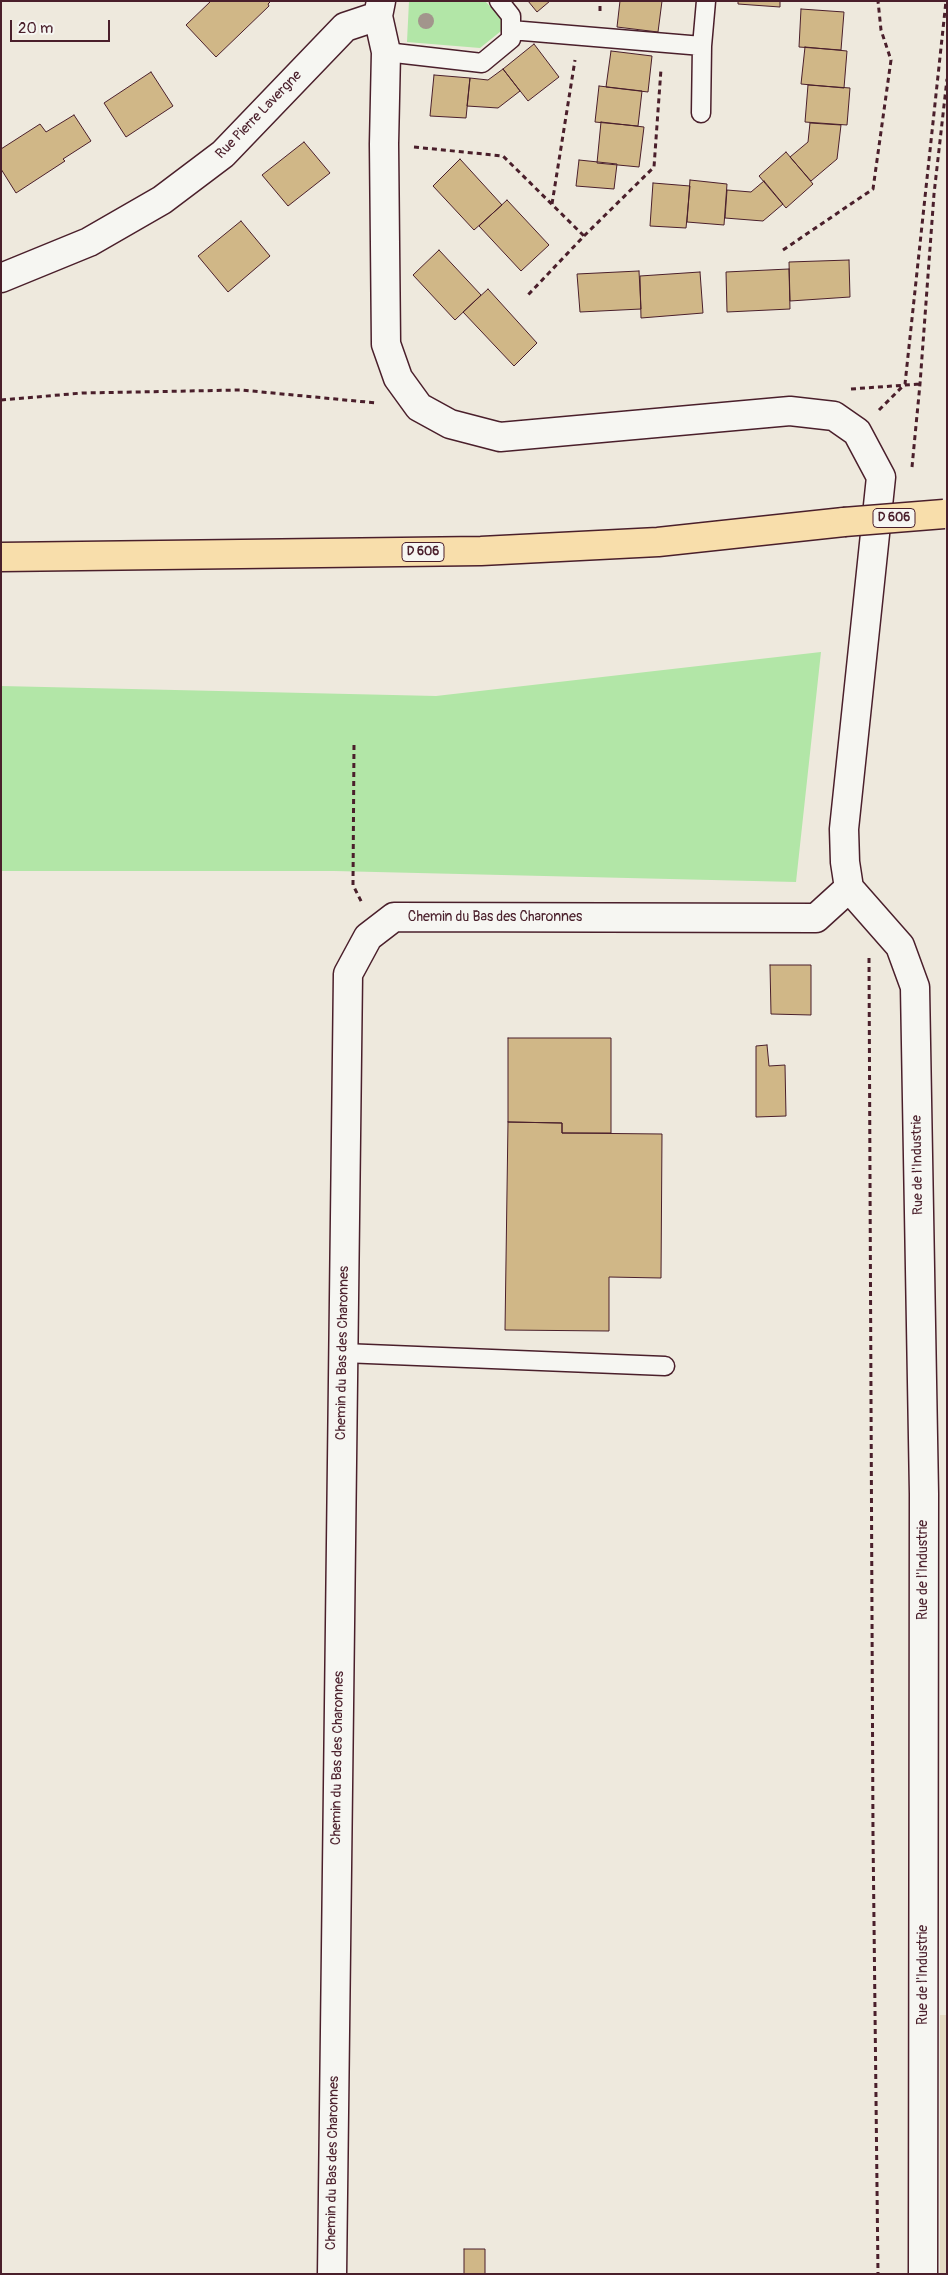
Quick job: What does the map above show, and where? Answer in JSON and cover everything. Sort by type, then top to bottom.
[{"type":"main road","name":"D 606","points":[[1,557],[481,551],[658,542],[945,513]]},
{"type":"street","points":[[379,9],[386,52],[384,144],[386,344],[398,378],[419,407],[450,424],[500,437],[790,411],[834,416],[857,432],[881,477],[844,829],[845,862],[849,888]]},
{"type":"street","name":"Rue Pierre Lavergne","points":[[1,278],[89,242],[162,200],[223,154],[345,27],[379,9]]},
{"type":"street","name":"Rue de l'Industrie","points":[[849,888],[900,946],[915,987],[924,1494],[922,2274]]},
{"type":"street","name":"Chemin du Bas des Charonnes","points":[[332,2274],[348,974],[368,937],[394,916],[816,918],[849,888]]},
{"type":"lane","points":[[386,52],[482,63],[511,39],[511,16],[499,1]]},
{"type":"lane","points":[[702,113],[702,46],[706,1]]},
{"type":"lane","points":[[511,30],[702,46]]},
{"type":"lane","points":[[343,1353],[665,1366]]},
{"type":"path","points":[[783,250],[873,188],[891,60],[881,30],[878,1]]},
{"type":"path","points":[[857,432],[905,384],[946,1]]},
{"type":"path","points":[[552,205],[579,36]]},
{"type":"path","points":[[527,296],[654,167],[662,42]]},
{"type":"path","points":[[912,469],[934,194],[947,79]]},
{"type":"path","points":[[384,144],[503,156],[584,236]]},
{"type":"path","points":[[1,400],[82,393],[241,390],[419,407]]},
{"type":"path","points":[[354,745],[353,885],[375,932]]},
{"type":"path","points":[[872,915],[869,942],[873,1824],[878,2274]]},
{"type":"shaded area","points":[[940,2015],[947,2015],[947,2274],[940,2274]]},
{"type":"green space","points":[[409,1],[485,1],[501,18],[501,31],[480,48],[407,42]]},
{"type":"green space","points":[[821,652],[796,882],[334,871],[1,871],[1,686],[436,696]]},
{"type":"building","points":[[211,1],[271,1],[268,4],[269,6],[216,57],[186,25]]},
{"type":"building","points":[[528,1],[550,1],[537,12]]},
{"type":"building","points":[[620,1],[662,1],[658,32],[617,27]]},
{"type":"building","points":[[738,1],[780,1],[780,7],[738,4]]},
{"type":"building","points":[[801,9],[844,12],[841,50],[799,47]]},
{"type":"building","points":[[534,44],[559,77],[528,101],[503,69]]},
{"type":"building","points":[[805,47],[847,51],[844,88],[801,84]]},
{"type":"building","points":[[611,51],[652,56],[648,92],[606,87]]},
{"type":"building","points":[[503,69],[520,91],[498,108],[467,106],[470,78],[488,80]]},
{"type":"building","points":[[151,72],[173,106],[126,137],[104,103]]},
{"type":"building","points":[[434,75],[470,78],[466,118],[430,116]]},
{"type":"building","points":[[808,85],[850,88],[847,125],[805,122]]},
{"type":"building","points":[[599,86],[642,91],[638,126],[595,122]]},
{"type":"building","points":[[74,115],[91,141],[63,159],[65,161],[16,193],[1,169],[1,149],[40,124],[46,132]]},
{"type":"building","points":[[601,122],[644,127],[639,167],[597,163]]},
{"type":"building","points":[[810,123],[841,125],[837,159],[811,181],[790,157],[808,142]]},
{"type":"building","points":[[304,142],[330,173],[288,206],[262,175]]},
{"type":"building","points":[[786,152],[813,184],[786,208],[759,176]]},
{"type":"building","points":[[460,159],[502,205],[474,230],[433,186]]},
{"type":"building","points":[[579,160],[617,164],[614,189],[576,186]]},
{"type":"building","points":[[690,180],[727,184],[724,225],[687,222]]},
{"type":"building","points":[[764,181],[783,204],[763,221],[725,218],[727,190],[751,192]]},
{"type":"building","points":[[653,183],[690,186],[686,228],[650,226]]},
{"type":"building","points":[[507,200],[549,245],[521,271],[479,226]]},
{"type":"building","points":[[241,221],[270,256],[228,292],[198,256]]},
{"type":"building","points":[[439,250],[481,295],[455,320],[413,275]]},
{"type":"building","points":[[849,260],[850,297],[790,301],[789,262]]},
{"type":"building","points":[[789,269],[790,309],[727,312],[726,272]]},
{"type":"building","points":[[639,271],[641,309],[580,312],[577,274]]},
{"type":"building","points":[[700,272],[703,313],[641,318],[640,276]]},
{"type":"building","points":[[488,289],[537,343],[514,366],[463,312]]},
{"type":"building","points":[[770,965],[811,965],[811,1015],[771,1014]]},
{"type":"building","points":[[508,1038],[611,1038],[611,1133],[562,1133],[562,1123],[508,1122]]},
{"type":"building","points":[[767,1045],[769,1066],[785,1065],[786,1116],[756,1117],[756,1046]]},
{"type":"building","points":[[508,1122],[562,1123],[562,1133],[662,1134],[661,1278],[609,1277],[609,1331],[505,1330]]},
{"type":"building","points":[[464,2249],[485,2249],[485,2274],[464,2274]]}]
